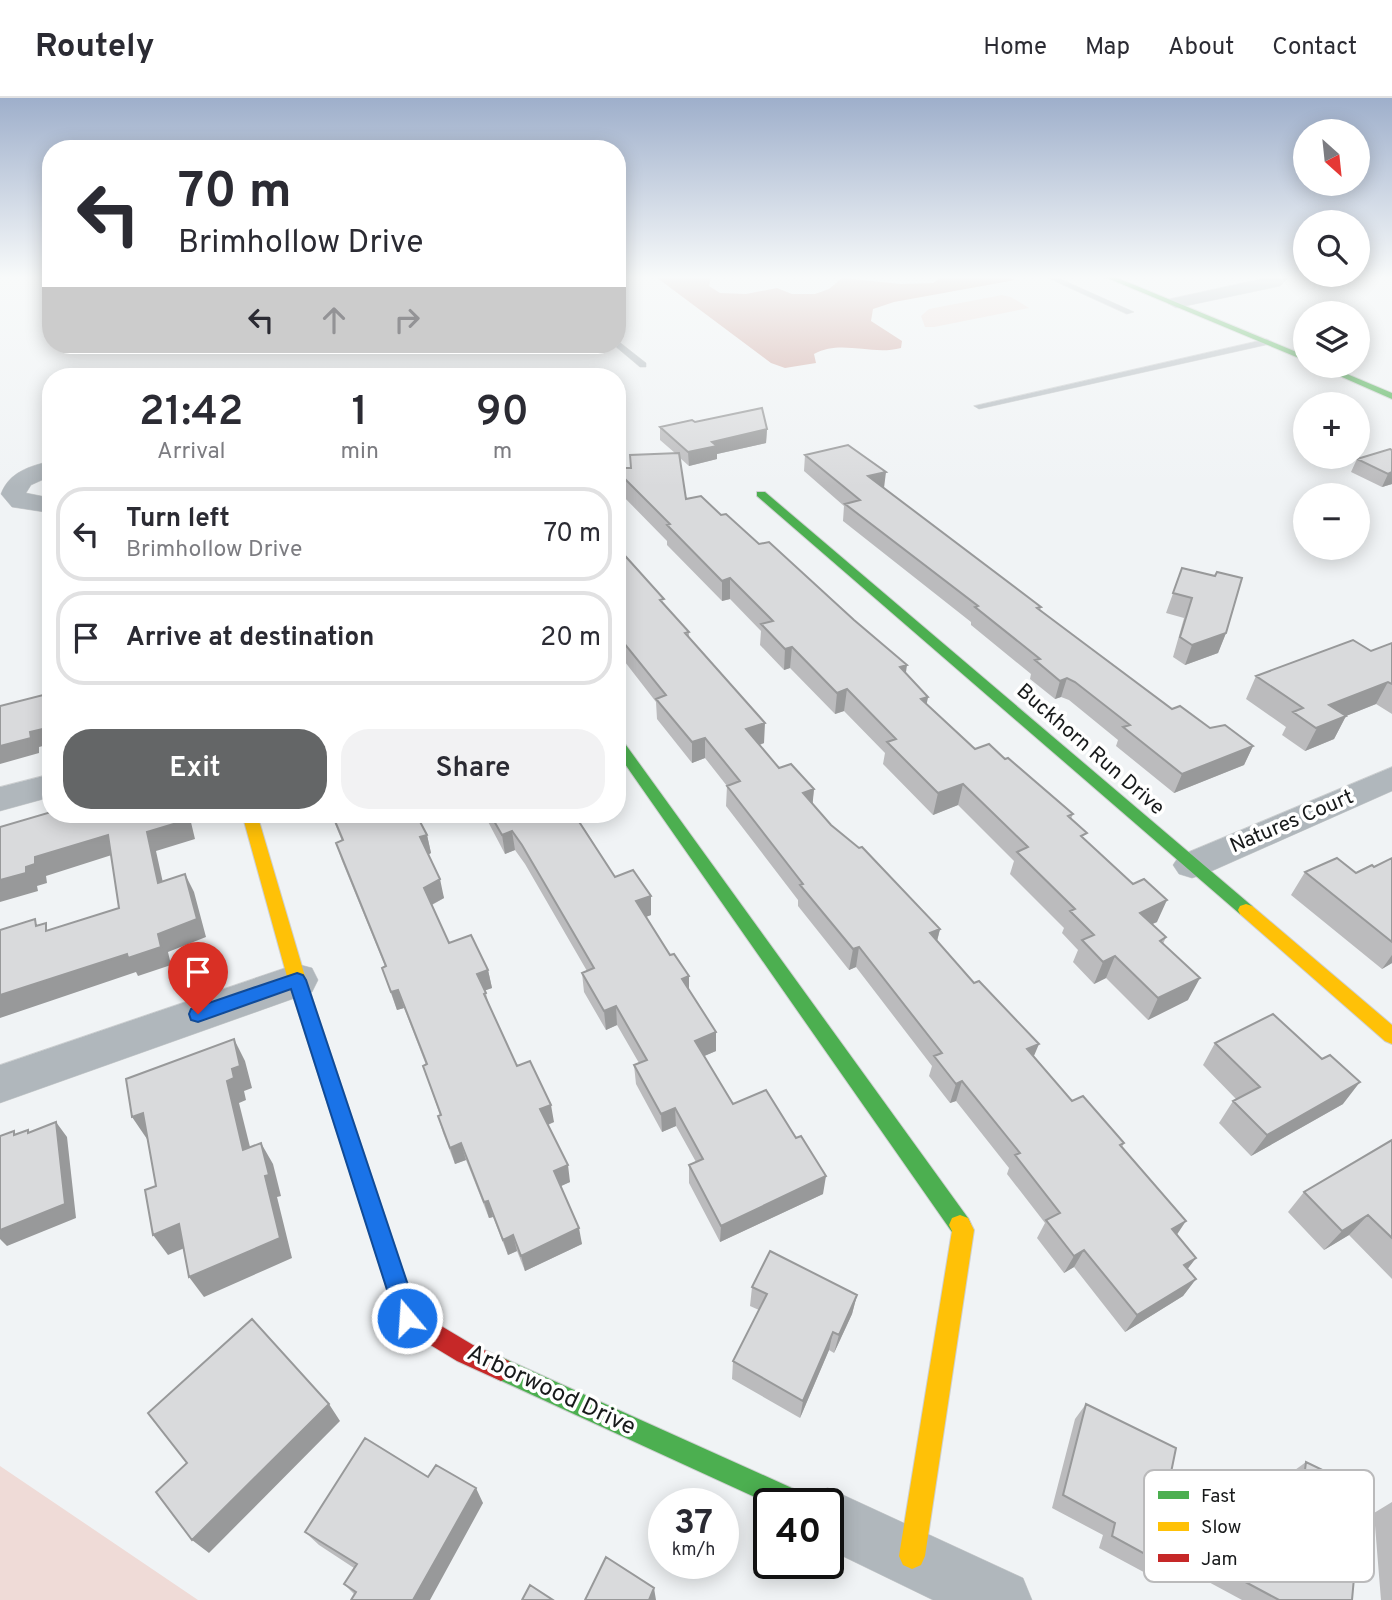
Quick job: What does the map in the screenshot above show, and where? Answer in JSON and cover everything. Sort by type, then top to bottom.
[{"type":"street","points":[[1349,378],[1392,396]]},
{"type":"street","points":[[42,471],[25,478],[7,496],[21,502],[42,505]]},
{"type":"street","name":"Buckhorn Run Drive","points":[[761,494],[1392,1036]]},
{"type":"street","points":[[626,755],[962,1230],[912,1556]]},
{"type":"street","name":"Natures Court","points":[[1192,865],[1392,778]]},
{"type":"street","points":[[0,799],[42,787]]},
{"type":"street","name":"Arborwood Drive","points":[[251,823],[297,980],[407,1318],[465,1353],[763,1488]]},
{"type":"street","points":[[0,1084],[297,980]]},
{"type":"street","points":[[844,1525],[1001,1600]]},
{"type":"lane","points":[[979,406],[1244,347]]},
{"type":"lane","points":[[626,351],[643,365]]},
{"type":"shaded area","points":[[750,347],[901,347],[890,350],[835,348],[814,354],[816,363],[785,368],[771,363]]},
{"type":"shaded area","points":[[0,1466],[198,1600],[0,1600]]},
{"type":"building","points":[[762,408],[767,429],[712,442],[717,446],[688,452],[660,427],[692,420],[695,422]]},
{"type":"building","points":[[848,445],[886,472],[868,476],[1172,709],[1180,706],[1210,728],[1225,725],[1253,746],[1182,774],[1123,727],[1130,725],[1075,682],[1067,678],[1060,681],[1035,660],[1040,659],[975,607],[978,606],[845,504],[860,500],[805,455]]},
{"type":"building","points":[[1392,450],[1392,472],[1388,474],[1370,465],[1370,455]]},
{"type":"building","points":[[679,453],[686,499],[701,496],[759,544],[769,542],[907,665],[900,667],[928,697],[921,699],[975,749],[989,744],[1005,759],[1008,758],[1073,814],[1068,816],[1087,833],[1081,836],[1133,884],[1144,879],[1167,900],[1140,913],[1166,937],[1160,941],[1200,978],[1158,998],[1115,956],[1103,962],[1082,940],[1094,935],[1070,911],[1075,909],[1017,852],[1028,847],[963,784],[938,793],[887,742],[896,739],[847,689],[837,693],[792,647],[785,649],[761,624],[773,621],[730,578],[722,581],[626,480],[626,468],[631,468],[630,455]]},
{"type":"building","points":[[626,557],[664,599],[660,600],[689,632],[685,633],[765,723],[746,729],[779,768],[791,764],[814,789],[803,793],[831,825],[859,848],[862,847],[940,929],[930,933],[974,983],[979,981],[1039,1044],[1027,1049],[1072,1101],[1083,1096],[1124,1143],[1120,1145],[1186,1221],[1172,1229],[1196,1258],[1184,1265],[1196,1279],[1137,1315],[1084,1250],[1074,1256],[1046,1220],[1060,1213],[1015,1155],[1020,1153],[962,1081],[956,1084],[934,1056],[942,1053],[859,947],[853,949],[800,885],[803,884],[727,786],[740,781],[705,738],[692,742],[656,699],[666,695],[626,645]]},
{"type":"building","points":[[1182,568],[1215,576],[1217,572],[1242,578],[1226,633],[1192,645],[1180,637],[1192,598],[1173,593]]},
{"type":"building","points":[[1353,640],[1371,651],[1392,643],[1392,684],[1388,682],[1329,705],[1346,716],[1316,728],[1293,712],[1303,708],[1256,676]]},
{"type":"building","points":[[42,695],[42,729],[30,732],[31,738],[0,746],[0,706]]},
{"type":"building","points":[[42,815],[42,823],[177,823],[147,832],[158,883],[185,874],[197,919],[158,934],[161,947],[128,958],[127,954],[0,995],[0,930],[35,919],[36,926],[46,923],[46,931],[119,908],[108,835],[35,857],[35,864],[26,867],[26,873],[0,880],[0,827]]},
{"type":"building","points":[[336,823],[421,823],[427,835],[420,837],[440,879],[424,888],[449,943],[471,935],[488,970],[477,974],[486,993],[484,994],[517,1066],[530,1061],[551,1105],[540,1109],[568,1165],[554,1171],[579,1228],[521,1256],[513,1235],[503,1240],[488,1201],[484,1202],[461,1143],[450,1148],[423,1066],[427,1064],[398,990],[391,992],[382,968],[386,966],[336,843],[343,840]]},
{"type":"building","points":[[495,823],[580,823],[615,877],[633,870],[651,896],[636,901],[670,955],[674,954],[689,976],[682,979],[716,1032],[695,1041],[733,1104],[766,1090],[796,1138],[801,1136],[826,1176],[721,1226],[689,1165],[703,1159],[675,1108],[661,1114],[634,1065],[647,1060],[616,1006],[604,1011],[582,973],[594,968],[522,845],[512,831],[502,835]]},
{"type":"building","points":[[1337,858],[1356,873],[1392,858],[1392,942],[1305,872]]},
{"type":"building","points":[[1273,1014],[1322,1059],[1330,1055],[1360,1082],[1267,1135],[1233,1101],[1260,1087],[1215,1043]]},
{"type":"building","points":[[234,1039],[240,1066],[232,1069],[234,1078],[227,1081],[243,1150],[261,1143],[269,1175],[265,1176],[280,1238],[189,1277],[179,1224],[153,1235],[145,1190],[156,1186],[143,1113],[132,1117],[126,1079]]},
{"type":"building","points":[[56,1122],[65,1204],[0,1230],[0,1136],[14,1131],[14,1135],[28,1130],[28,1133]]},
{"type":"building","points":[[1392,1140],[1392,1238],[1368,1215],[1342,1231],[1304,1192]]},
{"type":"building","points":[[770,1251],[857,1295],[839,1335],[833,1332],[803,1401],[733,1361],[767,1294],[752,1287]]},
{"type":"building","points":[[252,1319],[329,1404],[192,1540],[156,1492],[187,1463],[148,1413]]},
{"type":"building","points":[[1086,1404],[1176,1448],[1172,1470],[1144,1470],[1144,1554],[1112,1536],[1115,1523],[1063,1495]]},
{"type":"building","points":[[365,1438],[428,1477],[436,1465],[476,1488],[413,1600],[351,1600],[356,1592],[344,1584],[357,1564],[305,1532]]},
{"type":"building","points":[[1306,1462],[1323,1470],[1305,1470]]},
{"type":"building","points":[[606,1557],[654,1588],[649,1600],[585,1600]]},
{"type":"building","points":[[1245,1582],[1354,1582],[1352,1600],[1279,1600]]},
{"type":"building","points":[[530,1585],[553,1600],[522,1600]]},
{"type":"traffic: fast","points":[[1277,347],[1293,354]]},
{"type":"traffic: fast","points":[[1349,378],[1392,396]]},
{"type":"traffic: fast","points":[[761,494],[1246,910]]},
{"type":"traffic: fast","points":[[626,755],[960,1225]]},
{"type":"traffic: fast","points":[[501,1369],[763,1488]]},
{"type":"traffic: slow","points":[[252,823],[297,980],[354,1154]]},
{"type":"traffic: slow","points":[[1246,910],[1392,1036]]},
{"type":"traffic: slow","points":[[912,1556],[963,1230],[960,1225]]},
{"type":"traffic: jam","points":[[354,1154],[407,1318],[465,1353],[501,1369]]},
{"type":"route","points":[[198,1014],[297,980],[407,1318]]}]
